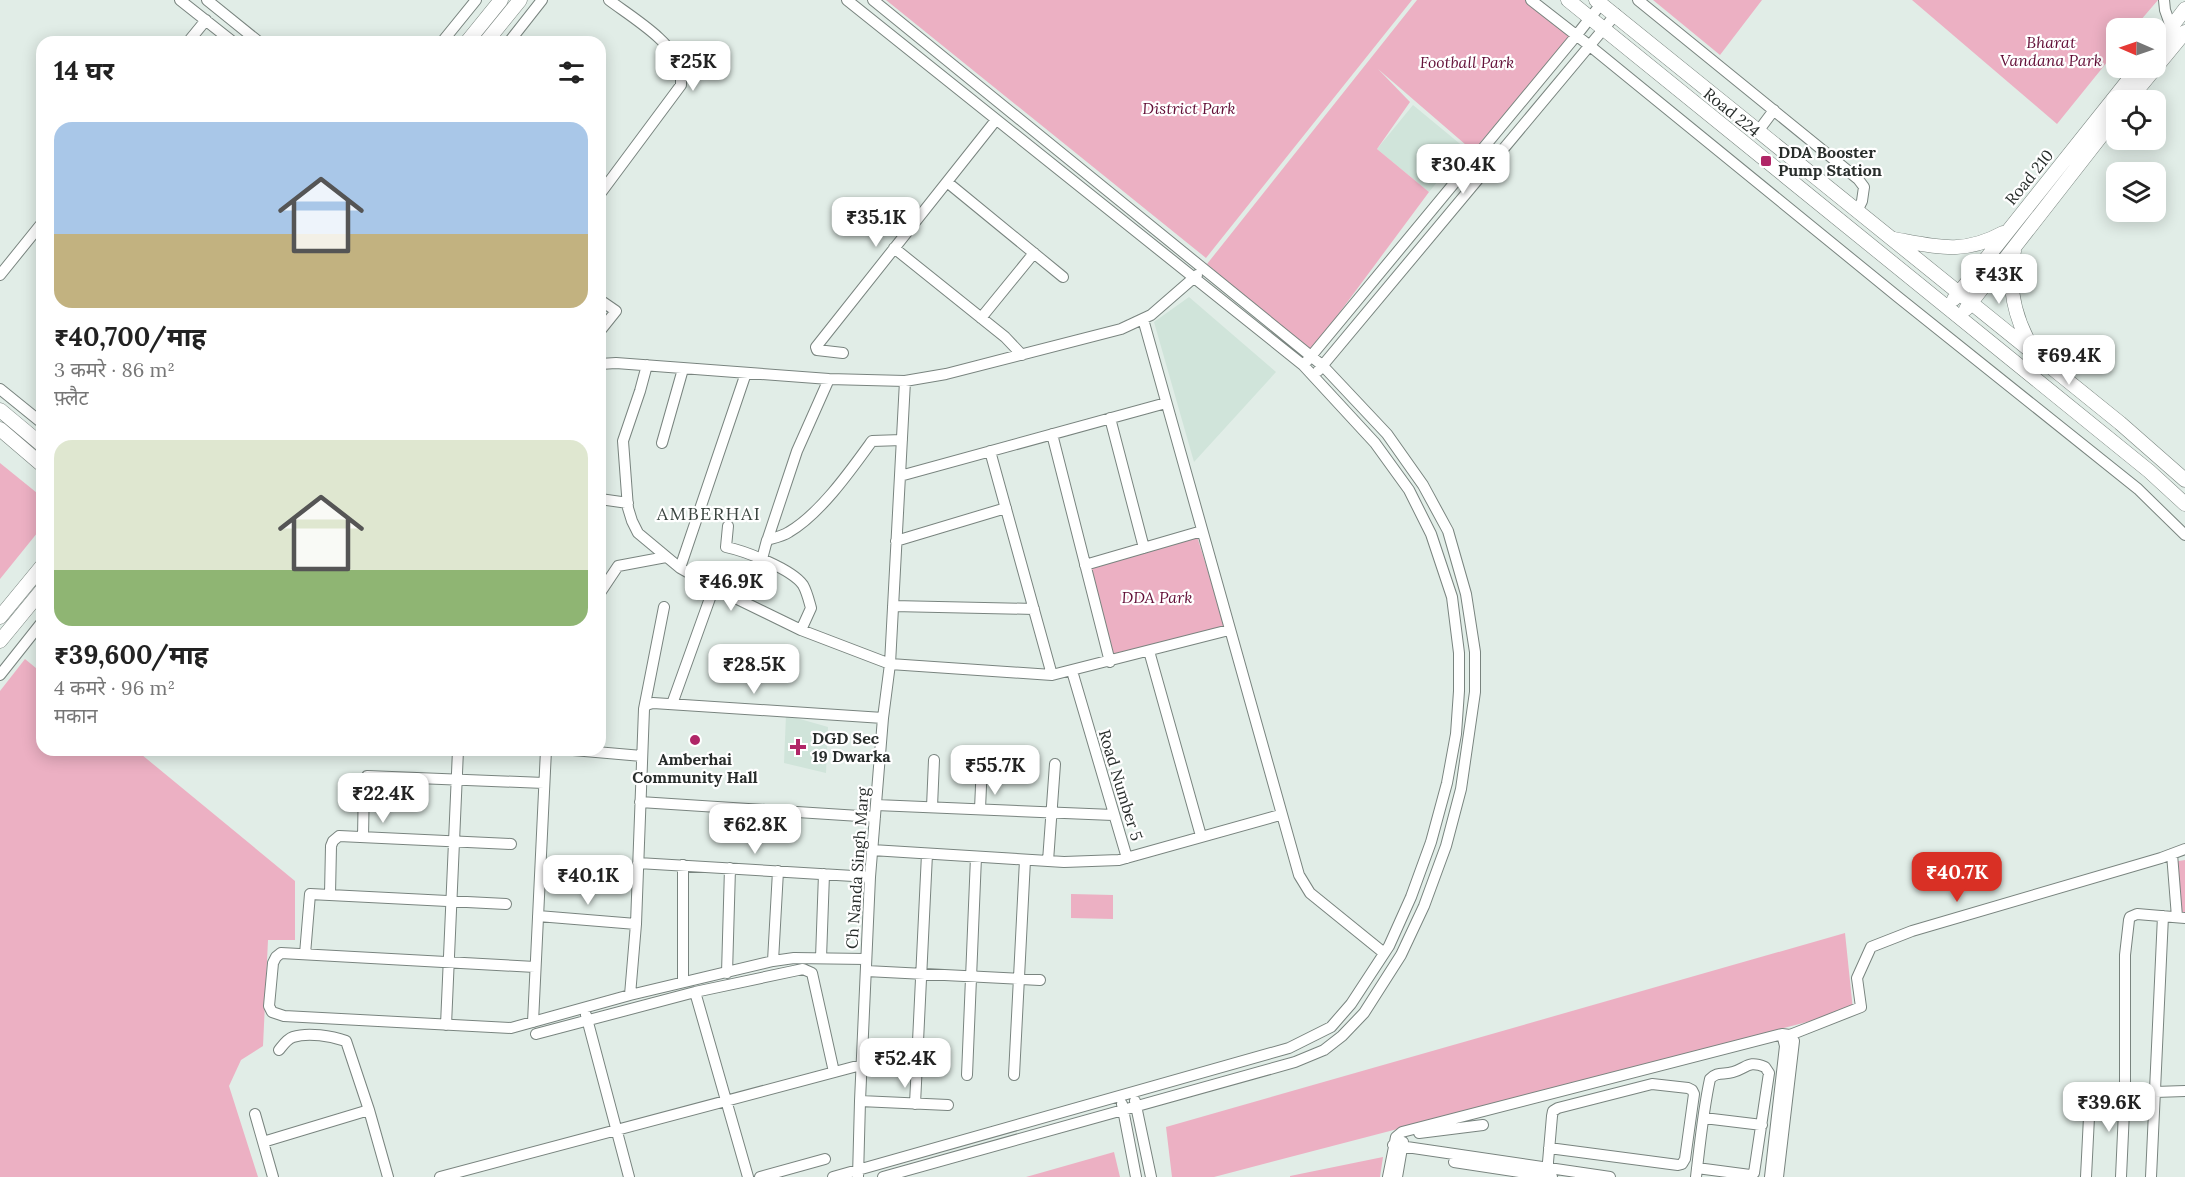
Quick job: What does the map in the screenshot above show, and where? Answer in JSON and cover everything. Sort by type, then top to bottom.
[{"type":"main road","points":[[472,36],[501,0]]},
{"type":"main road","points":[[491,36],[520,0]]},
{"type":"main road","name":"Road 224","points":[[1568,0],[2182,501]]},
{"type":"main road","name":"Road 224","points":[[1598,2],[1616,14],[2120,423],[2185,480]]},
{"type":"main road","name":"Road 210","points":[[2166,38],[2185,9]]},
{"type":"main road","name":"Road 210","points":[[2166,45],[2185,32]]},
{"type":"main road","name":"Road 210","points":[[1947,308],[2008,230],[2136,78]]},
{"type":"main road","name":"Road 210","points":[[1960,318],[2106,130]]},
{"type":"main road","points":[[1892,239],[1938,246],[1970,247],[1986,242],[2008,230]]},
{"type":"main road","points":[[2015,246],[2010,268],[2017,318],[2035,354]]},
{"type":"main road","points":[[0,410],[36,440]]},
{"type":"main road","points":[[0,429],[36,460]]},
{"type":"main road","points":[[0,617],[36,573]]},
{"type":"main road","points":[[0,641],[36,597]]},
{"type":"street","points":[[180,0],[226,36]]},
{"type":"street","points":[[207,0],[252,36]]},
{"type":"street","points":[[447,36],[476,0]]},
{"type":"street","points":[[514,36],[542,0]]},
{"type":"street","points":[[606,186],[681,85],[681,71],[677,59],[663,41],[609,0]]},
{"type":"street","points":[[833,1177],[858,1174],[1120,1095],[1289,1048],[1331,1027],[1352,1004],[1384,953],[1411,897],[1431,842],[1447,783],[1456,734],[1459,691],[1459,652],[1452,597],[1431,534],[1409,490],[1375,443],[1302,365],[847,0]]},
{"type":"street","points":[[873,0],[1323,366],[1387,434],[1423,485],[1448,531],[1466,594],[1475,652],[1475,692],[1471,735],[1461,789],[1446,846],[1424,906],[1401,955],[1364,1013],[1342,1036],[1324,1050],[1295,1062],[883,1177]]},
{"type":"street","points":[[1532,0],[2138,489],[2185,535]]},
{"type":"street","points":[[1638,0],[1858,179],[1864,188],[1862,201],[1857,211]]},
{"type":"street","points":[[2164,0],[2171,27]]},
{"type":"street","points":[[1302,365],[1312,357],[1576,36],[1590,18],[1598,2]]},
{"type":"street","points":[[1314,377],[1616,14]]},
{"type":"street","points":[[194,36],[206,20]]},
{"type":"street","points":[[1759,130],[1774,110]]},
{"type":"street","points":[[843,353],[817,350],[816,347],[996,120]]},
{"type":"street","points":[[947,182],[1063,277]]},
{"type":"street","points":[[0,275],[36,230]]},
{"type":"street","points":[[894,248],[1010,341],[1022,355]]},
{"type":"street","points":[[981,318],[1034,253]]},
{"type":"street","points":[[606,364],[647,365],[829,379],[905,381],[946,374],[1121,329],[1151,315],[1204,268]]},
{"type":"street","points":[[606,304],[615,311],[606,323]]},
{"type":"street","points":[[1143,319],[1280,815],[1303,884],[1310,893],[1384,953]]},
{"type":"street","points":[[647,365],[623,441],[628,503],[632,521],[638,533],[680,568],[801,630],[890,664],[1052,675],[1229,630]]},
{"type":"street","points":[[662,443],[683,369]]},
{"type":"street","points":[[680,568],[746,373]]},
{"type":"street","points":[[762,559],[797,452],[829,379]]},
{"type":"street","name":"Ch Nanda Singh Marg","points":[[858,1174],[870,877],[883,718],[890,664],[905,381]]},
{"type":"street","points":[[0,389],[36,418]]},
{"type":"street","points":[[900,476],[1166,403]]},
{"type":"street","points":[[1110,418],[1144,548]]},
{"type":"street","points":[[1052,434],[1110,662]]},
{"type":"street","points":[[766,544],[767,540],[789,532],[807,517],[840,484],[872,441],[902,440]]},
{"type":"street","points":[[990,451],[1052,675]]},
{"type":"street","points":[[606,500],[628,503]]},
{"type":"street","points":[[896,541],[1006,508]]},
{"type":"street","points":[[728,526],[726,547],[775,564],[802,584],[812,608],[801,630]]},
{"type":"street","points":[[1085,565],[1202,531]]},
{"type":"street","points":[[606,583],[618,566],[666,557]]},
{"type":"street","points":[[672,704],[714,587]]},
{"type":"street","points":[[893,606],[1034,609]]},
{"type":"street","points":[[630,994],[636,924],[644,709],[664,607]]},
{"type":"street","points":[[0,675],[36,630]]},
{"type":"street","points":[[1149,651],[1201,836]]},
{"type":"street","name":"Road Number 5","points":[[1072,671],[1127,858],[1280,815]]},
{"type":"street","points":[[644,709],[649,703],[883,718]]},
{"type":"street","points":[[606,753],[642,756]]},
{"type":"street","points":[[446,1025],[458,756]]},
{"type":"street","points":[[532,1022],[546,756]]},
{"type":"street","points":[[932,807],[934,760]]},
{"type":"street","points":[[980,809],[982,763]]},
{"type":"street","points":[[1048,861],[1055,764]]},
{"type":"street","points":[[363,837],[364,782],[367,776],[544,783]]},
{"type":"street","points":[[640,802],[875,817]]},
{"type":"street","points":[[876,805],[1113,815]]},
{"type":"street","points":[[330,894],[333,841],[342,835],[512,844]]},
{"type":"street","points":[[1397,1177],[1396,1137],[1402,1132],[1786,1035],[1861,1007],[1857,978],[1871,947],[1912,931],[2185,849]]},
{"type":"street","points":[[872,850],[1048,861],[1127,858]]},
{"type":"street","points":[[915,1104],[927,854]]},
{"type":"street","points":[[2121,1177],[2125,1089],[2126,930],[2133,915],[2181,918],[2172,854]]},
{"type":"street","points":[[968,1075],[976,857]]},
{"type":"street","points":[[1014,1075],[1025,860]]},
{"type":"street","points":[[638,863],[870,877]]},
{"type":"street","points":[[683,865],[683,982]]},
{"type":"street","points":[[728,973],[730,868]]},
{"type":"street","points":[[773,961],[778,871]]},
{"type":"street","points":[[821,958],[824,874]]},
{"type":"street","points":[[305,954],[309,896],[314,893],[506,904]]},
{"type":"street","points":[[538,916],[636,924]]},
{"type":"street","points":[[2151,1177],[2163,916]]},
{"type":"street","points":[[1397,928],[1411,934]]},
{"type":"street","points":[[535,967],[281,953],[273,963],[269,1006],[277,1015],[511,1028],[630,994],[773,961],[794,958],[866,959]]},
{"type":"street","points":[[536,1034],[695,992],[803,969],[812,973],[834,1072]]},
{"type":"street","points":[[866,971],[1040,980]]},
{"type":"street","points":[[695,992],[748,1177]]},
{"type":"street","points":[[584,1007],[629,1177]]},
{"type":"street","points":[[1770,1177],[1786,1035]]},
{"type":"street","points":[[1778,1177],[1794,1041],[1786,1035]]},
{"type":"street","points":[[279,1050],[286,1041],[294,1036],[327,1037],[346,1041],[369,1110],[387,1177]]},
{"type":"street","points":[[1748,1064],[1767,1069],[1769,1074],[1762,1125],[1755,1170],[1752,1174],[1697,1172],[1708,1085],[1712,1076],[1732,1073],[1748,1064]]},
{"type":"street","points":[[440,1177],[861,1065]]},
{"type":"street","points":[[1549,1148],[1678,1166],[1685,1158],[1694,1094],[1688,1088],[1652,1084],[1558,1107],[1553,1111],[1552,1116],[1549,1148],[1550,1173]]},
{"type":"street","points":[[2086,1177],[2090,1093],[2095,1088],[2155,1092],[2185,1091]]},
{"type":"street","points":[[1133,1092],[1151,1177]]},
{"type":"street","points":[[1120,1095],[1137,1177]]},
{"type":"street","points":[[860,1101],[948,1105]]},
{"type":"street","points":[[263,1142],[369,1110]]},
{"type":"street","points":[[255,1114],[273,1177]]},
{"type":"street","points":[[1704,1118],[1762,1125]]},
{"type":"street","points":[[1388,1177],[1406,1134],[1483,1125]]},
{"type":"street","points":[[1398,1149],[1550,1173]]},
{"type":"street","points":[[1398,1149],[1502,1173],[1610,1177]]},
{"type":"street","points":[[760,1177],[825,1159]]},
{"type":"shaded area","points":[[1413,105],[1465,148],[1429,192],[1377,149]]},
{"type":"shaded area","points":[[1189,297],[1276,372],[1194,462],[1154,322]]},
{"type":"shaded area","points":[[786,715],[828,727],[826,773],[784,763]]},
{"type":"green space","name":"District Park","points":[[886,0],[1412,0],[1206,258]]},
{"type":"green space","name":"Football Park","points":[[1417,0],[1525,0],[1570,36],[1473,151],[1378,69],[1410,102],[1377,149],[1429,192],[1311,351],[1207,264]]},
{"type":"green space","points":[[1653,0],[1762,0],[1720,55]]},
{"type":"green space","name":"Bharat Vandana Park","points":[[1912,0],[2158,0],[2143,18],[2106,18],[2106,63],[2057,124]]},
{"type":"green space","points":[[0,463],[36,492],[36,534],[0,579]]},
{"type":"green space","name":"DDA Park","points":[[1196,533],[1226,629],[1111,661],[1088,567]]},
{"type":"green space","points":[[25,659],[36,668],[36,756],[143,756],[295,881],[295,940],[268,940],[263,1046],[241,1060],[229,1086],[258,1177],[0,1177],[0,691]]},
{"type":"green space","points":[[2185,860],[2185,918],[2183,918],[2173,862]]},
{"type":"green space","points":[[1071,894],[1113,895],[1113,919],[1071,918]]},
{"type":"green space","points":[[1845,933],[1853,1010],[1214,1177],[1172,1177],[1166,1127]]},
{"type":"green space","points":[[1114,1152],[1120,1177],[1026,1177]]},
{"type":"green space","points":[[1383,1157],[1380,1177],[1290,1177],[1290,1176]]},
{"type":"place","name":"DDA Booster Pump Station","points":[[1766,161]]},
{"type":"place","name":"Amberhai Community Hall","points":[[695,740]]},
{"type":"place","name":"DGD Sec 19 Dwarka","points":[[798,747]]},
{"type":"district","name":"AMBERHAI","points":[[709,513]]}]
